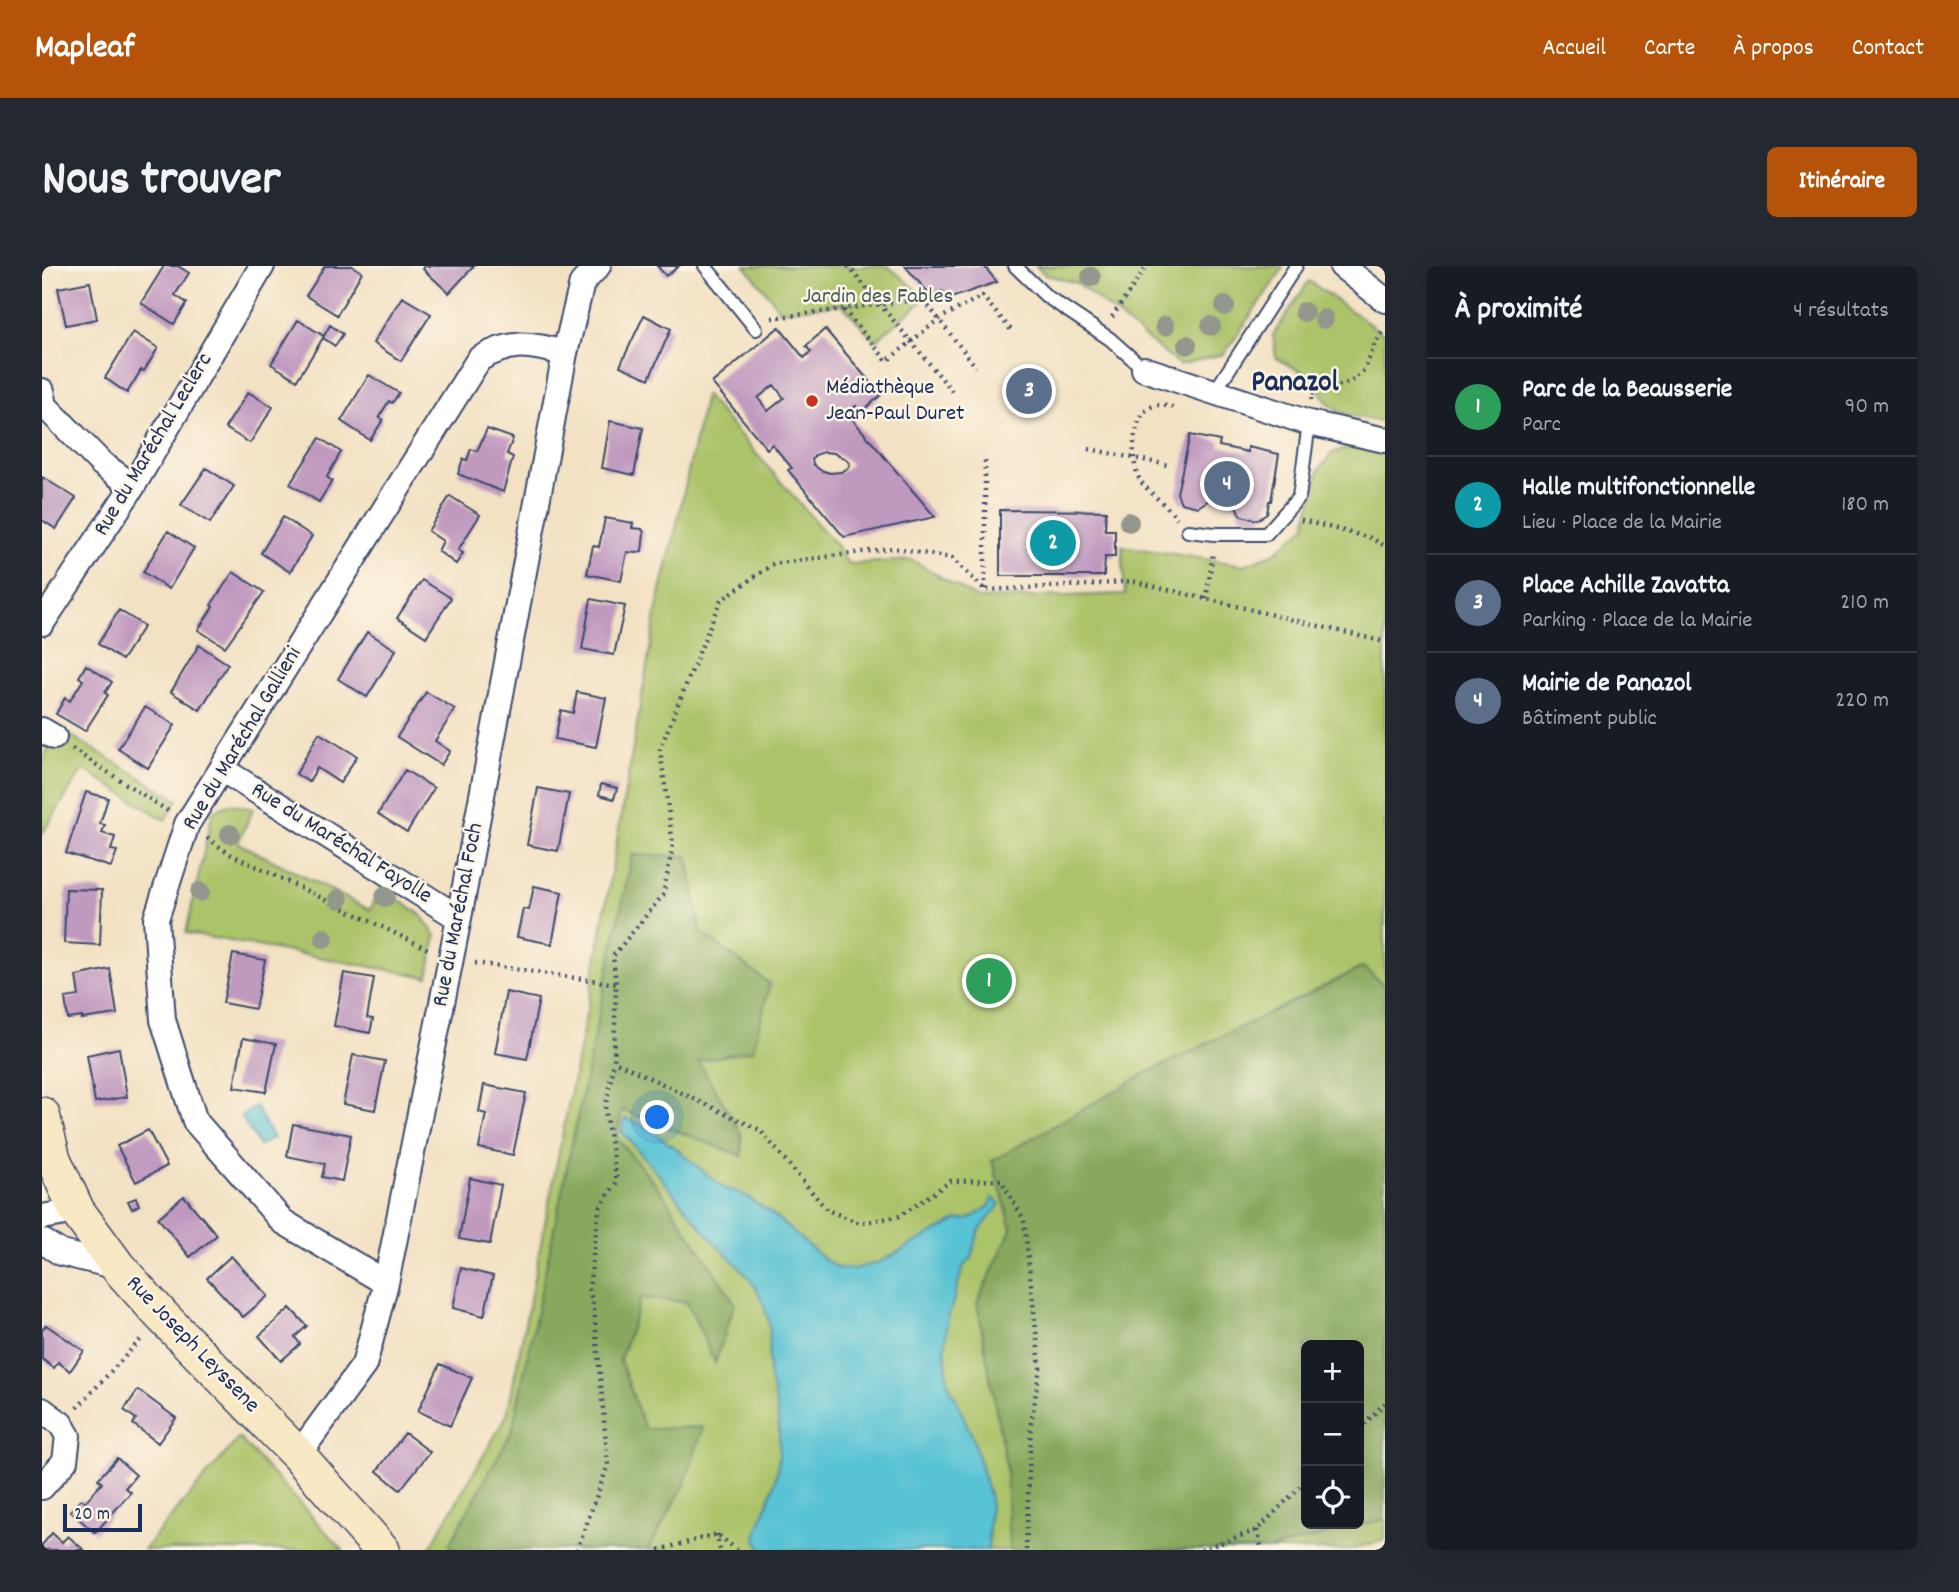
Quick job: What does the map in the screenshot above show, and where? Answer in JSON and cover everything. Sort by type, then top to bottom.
[{"type":"street","name":"Rue du Maréchal Leclerc","points":[[42,623],[132,486],[262,266]]},
{"type":"street","name":"Rue du Maréchal Foch","points":[[298,1455],[365,1365],[386,1283],[451,960],[565,353],[582,282],[597,266]]},
{"type":"street","points":[[1342,266],[1385,300]]},
{"type":"street","name":"Rue du Maréchal Gallieni","points":[[386,1283],[282,1221],[195,1121],[163,1020],[156,919],[187,824],[479,359],[500,347],[528,345],[565,353]]},
{"type":"street","points":[[1144,369],[1309,423],[1385,440]]},
{"type":"street","points":[[42,391],[45,406],[102,464],[132,486]]},
{"type":"street","name":"Rue du Maréchal Fayolle","points":[[223,770],[459,918]]},
{"type":"street","name":"Rue Joseph Leyssene","points":[[42,1115],[53,1160],[77,1211],[118,1267],[162,1317],[298,1455],[382,1550]]},
{"type":"street","points":[[42,1217],[77,1211]]},
{"type":"street","points":[[42,1241],[61,1253],[118,1267]]},
{"type":"street","points":[[42,1487],[65,1461],[68,1436],[52,1417]]},
{"type":"lane","points":[[705,266],[753,324]]},
{"type":"lane","points":[[1015,266],[1046,296],[1100,333],[1144,369]]},
{"type":"lane","points":[[1215,391],[1296,266]]},
{"type":"lane","points":[[1188,531],[1265,534],[1299,497],[1309,423]]},
{"type":"path","points":[[848,266],[953,392]]},
{"type":"path","points":[[1100,333],[1147,266]]},
{"type":"path","points":[[843,309],[887,361],[939,320],[982,296],[1012,331]]},
{"type":"path","points":[[753,324],[923,299],[976,367]]},
{"type":"path","points":[[1309,423],[1311,394],[1351,383],[1365,369],[1374,346],[1385,329]]},
{"type":"path","points":[[1185,410],[1160,405],[1151,407],[1144,413],[1136,428],[1133,458],[1142,483],[1188,531]]},
{"type":"path","points":[[1089,449],[1168,465]]},
{"type":"path","points":[[985,457],[985,590]]},
{"type":"path","points":[[1283,514],[1371,538],[1385,546]]},
{"type":"path","points":[[577,1550],[608,1465],[594,1308],[589,1289],[599,1209],[617,1182],[605,1109],[614,1061],[616,985],[613,956],[663,895],[673,845],[660,749],[720,601],[773,564],[892,548],[952,558],[985,590],[1132,581],[1385,642]]},
{"type":"path","points":[[1206,599],[1211,562]]},
{"type":"path","points":[[48,733],[230,855],[451,960],[616,985]]},
{"type":"path","points":[[614,1061],[760,1130],[827,1210],[860,1223],[900,1216],[951,1181],[1001,1180],[1024,1220],[1041,1367],[1031,1424],[1026,1550]]},
{"type":"path","points":[[52,1417],[162,1317]]},
{"type":"path","points":[[1364,1424],[1385,1402]]},
{"type":"path","points":[[1201,1550],[1257,1530],[1301,1486]]},
{"type":"path","points":[[1257,1530],[1262,1550]]},
{"type":"path","points":[[659,1550],[717,1534]]},
{"type":"path","points":[[717,1534],[720,1550]]},
{"type":"path","points":[[717,1534],[737,1550]]},
{"type":"green space","name":"Jardin des Fables","points":[[745,266],[888,266],[926,298],[875,341],[842,304],[779,311]]},
{"type":"green space","points":[[1036,266],[1283,268],[1224,354],[1179,365],[1077,283],[1046,275]]},
{"type":"green space","points":[[1309,281],[1385,335],[1385,422],[1342,413],[1326,401],[1316,380],[1276,358],[1273,335]]},
{"type":"green space","points":[[705,395],[836,545],[848,564],[912,560],[978,599],[1125,594],[1122,546],[1243,565],[1273,554],[1305,527],[1319,470],[1332,453],[1350,447],[1385,455],[1385,1540],[1349,1550],[435,1550],[431,1546],[507,1415],[591,990],[658,603]]},
{"type":"green space","points":[[60,729],[178,800],[165,820],[83,769],[42,834],[42,759]]},
{"type":"green space","points":[[231,804],[253,809],[238,843],[370,910],[381,888],[420,914],[436,936],[428,977],[186,933],[213,811]]},
{"type":"green space","points":[[632,855],[688,856],[701,932],[770,984],[753,1050],[698,1061],[741,1133],[742,1156],[622,1110],[616,1137],[661,1191],[735,1303],[715,1363],[687,1302],[641,1298],[620,1360],[645,1429],[703,1427],[684,1486],[648,1550],[455,1550],[449,1545],[512,1431]]},
{"type":"green space","points":[[1363,967],[1385,986],[1385,1519],[1364,1525],[1364,1340],[1301,1340],[1301,1529],[1347,1529],[1268,1550],[1009,1550],[1006,1466],[977,1303],[1012,1228],[992,1161],[1147,1073]]},
{"type":"green space","points":[[239,1438],[343,1550],[143,1550]]},
{"type":"water","points":[[256,1107],[273,1138],[259,1146],[241,1116]]},
{"type":"water","points":[[625,1118],[642,1125],[673,1146],[725,1189],[741,1193],[771,1213],[838,1268],[853,1269],[878,1263],[957,1220],[969,1219],[990,1206],[992,1197],[1000,1204],[979,1231],[972,1258],[963,1267],[947,1322],[945,1351],[948,1382],[972,1436],[990,1498],[988,1550],[762,1550],[756,1539],[776,1477],[779,1444],[777,1412],[769,1372],[769,1326],[763,1303],[742,1269],[713,1241],[621,1131]]},
{"type":"building","points":[[164,266],[178,266],[189,273],[175,295],[187,303],[174,324],[141,303]]},
{"type":"building","points":[[325,266],[352,266],[362,272],[337,315],[306,296]]},
{"type":"building","points":[[425,266],[474,266],[449,293],[423,269]]},
{"type":"building","points":[[657,266],[679,266],[666,276]]},
{"type":"building","points":[[905,266],[984,266],[997,282],[951,298],[942,291],[930,295]]},
{"type":"building","points":[[90,282],[97,319],[66,325],[58,288]]},
{"type":"building","points":[[402,297],[431,314],[401,361],[373,343]]},
{"type":"building","points":[[644,315],[671,329],[649,379],[620,366]]},
{"type":"building","points":[[298,320],[324,336],[330,325],[343,334],[335,346],[323,338],[297,380],[271,364]]},
{"type":"building","points":[[779,327],[804,358],[811,352],[806,346],[825,329],[881,395],[861,412],[856,406],[847,413],[935,517],[844,537],[788,470],[792,468],[772,444],[767,449],[712,383]],"holes":[[[774,385],[784,398],[768,411],[758,398]],[[824,452],[844,458],[850,463],[848,468],[830,473],[820,470],[813,464],[812,459]]]},
{"type":"building","points":[[133,332],[158,348],[127,393],[105,378]]},
{"type":"building","points":[[369,375],[399,393],[392,403],[389,401],[379,417],[383,420],[370,440],[341,421]]},
{"type":"building","points":[[248,392],[273,407],[250,443],[225,428]]},
{"type":"building","points":[[610,421],[643,428],[634,475],[602,468]]},
{"type":"building","points":[[487,429],[513,438],[507,454],[513,457],[503,492],[458,474],[463,459],[467,460],[471,449],[477,451]]},
{"type":"building","points":[[1190,435],[1220,441],[1219,446],[1248,452],[1248,447],[1279,454],[1267,514],[1257,520],[1241,516],[1236,506],[1209,500],[1198,507],[1181,503],[1177,493]]},
{"type":"building","points":[[320,438],[341,452],[327,477],[332,481],[319,502],[290,484]]},
{"type":"building","points":[[206,468],[234,486],[210,523],[181,505]]},
{"type":"building","points":[[42,477],[76,498],[56,529],[42,520]]},
{"type":"building","points":[[450,496],[480,515],[458,550],[463,553],[456,564],[438,551],[443,541],[428,531]]},
{"type":"building","points":[[1000,510],[1106,511],[1105,530],[1115,530],[1115,557],[1105,557],[1104,576],[1000,576]]},
{"type":"building","points":[[283,517],[312,536],[290,572],[261,553]]},
{"type":"building","points":[[605,518],[633,523],[632,528],[642,529],[644,533],[642,551],[627,552],[621,581],[587,574],[593,546],[599,547]]},
{"type":"building","points":[[168,531],[194,548],[169,589],[143,572]]},
{"type":"building","points":[[233,572],[264,592],[225,647],[198,630]]},
{"type":"building","points":[[422,580],[451,598],[426,637],[397,618]]},
{"type":"building","points":[[591,599],[625,606],[614,655],[582,649]]},
{"type":"building","points":[[119,610],[144,626],[122,660],[98,644]]},
{"type":"building","points":[[367,632],[396,650],[367,697],[338,679]]},
{"type":"building","points":[[199,645],[228,664],[200,710],[171,692]]},
{"type":"building","points":[[86,665],[112,682],[105,693],[108,695],[85,731],[56,714],[65,698],[70,701],[83,680],[79,677]]},
{"type":"building","points":[[426,692],[455,709],[435,741],[450,751],[441,765],[397,737]]},
{"type":"building","points":[[577,692],[606,698],[596,747],[555,739],[561,710],[573,713]]},
{"type":"building","points":[[145,707],[175,725],[148,768],[118,749]]},
{"type":"building","points":[[319,733],[357,756],[340,783],[317,768],[309,782],[296,774]]},
{"type":"building","points":[[405,770],[434,788],[407,832],[378,814]]},
{"type":"building","points":[[601,784],[617,788],[614,799],[599,795]]},
{"type":"building","points":[[538,788],[569,794],[558,851],[527,845]]},
{"type":"building","points":[[86,792],[108,798],[100,824],[105,825],[102,833],[115,837],[111,850],[117,851],[111,867],[66,853]]},
{"type":"building","points":[[534,886],[562,892],[552,944],[517,937],[523,909],[529,910]]},
{"type":"building","points":[[66,889],[102,890],[100,945],[64,943]]},
{"type":"building","points":[[233,954],[265,960],[255,1009],[223,1003]]},
{"type":"building","points":[[110,969],[117,1014],[68,1019],[65,998],[79,996],[76,976]]},
{"type":"building","points":[[344,973],[374,978],[367,1018],[373,1019],[370,1033],[334,1026]]},
{"type":"building","points":[[506,992],[539,999],[527,1059],[495,1053]]},
{"type":"building","points":[[243,1038],[276,1044],[266,1092],[234,1087]]},
{"type":"building","points":[[119,1048],[127,1097],[95,1102],[87,1055]]},
{"type":"building","points":[[353,1055],[385,1061],[375,1110],[343,1104]]},
{"type":"building","points":[[484,1085],[526,1093],[513,1155],[479,1148],[486,1114],[479,1112]]},
{"type":"building","points":[[293,1124],[351,1135],[342,1181],[322,1177],[325,1164],[287,1156]]},
{"type":"building","points":[[148,1130],[167,1166],[136,1182],[117,1146]]},
{"type":"building","points":[[470,1178],[501,1185],[490,1244],[459,1239]]},
{"type":"building","points":[[184,1196],[217,1235],[190,1257],[158,1218]]},
{"type":"building","points":[[136,1198],[139,1205],[132,1209],[128,1201]]},
{"type":"building","points":[[231,1256],[268,1296],[243,1317],[207,1278]]},
{"type":"building","points":[[461,1268],[493,1276],[484,1316],[453,1308]]},
{"type":"building","points":[[290,1308],[307,1326],[295,1337],[300,1344],[281,1361],[259,1336]]},
{"type":"building","points":[[46,1325],[84,1351],[70,1371],[58,1362],[54,1368],[42,1359],[42,1330]]},
{"type":"building","points":[[440,1364],[472,1378],[450,1426],[418,1411]]},
{"type":"building","points":[[138,1390],[176,1418],[158,1443],[133,1424],[136,1419],[124,1410]]},
{"type":"building","points":[[405,1433],[430,1452],[400,1490],[377,1471]]},
{"type":"building","points":[[117,1458],[136,1475],[125,1488],[131,1492],[95,1533],[70,1511],[81,1499],[85,1502],[102,1483],[98,1479]]},
{"type":"building","points":[[52,1533],[62,1542],[68,1536],[84,1550],[42,1550],[42,1545]]},
{"type":"place","name":"Place Achille Zavatta","points":[[1029,391]]},
{"type":"place","name":"Médiathèque Jean-Paul Duret","points":[[812,401]]},
{"type":"place","name":"Mairie de Panazol","points":[[1227,484]]},
{"type":"place","name":"Halle multifonctionnelle","points":[[1053,543]]},
{"type":"place","name":"Parc de la Beausserie","points":[[989,981]]},
{"type":"district","name":"Panazol","points":[[1295,384]]}]
